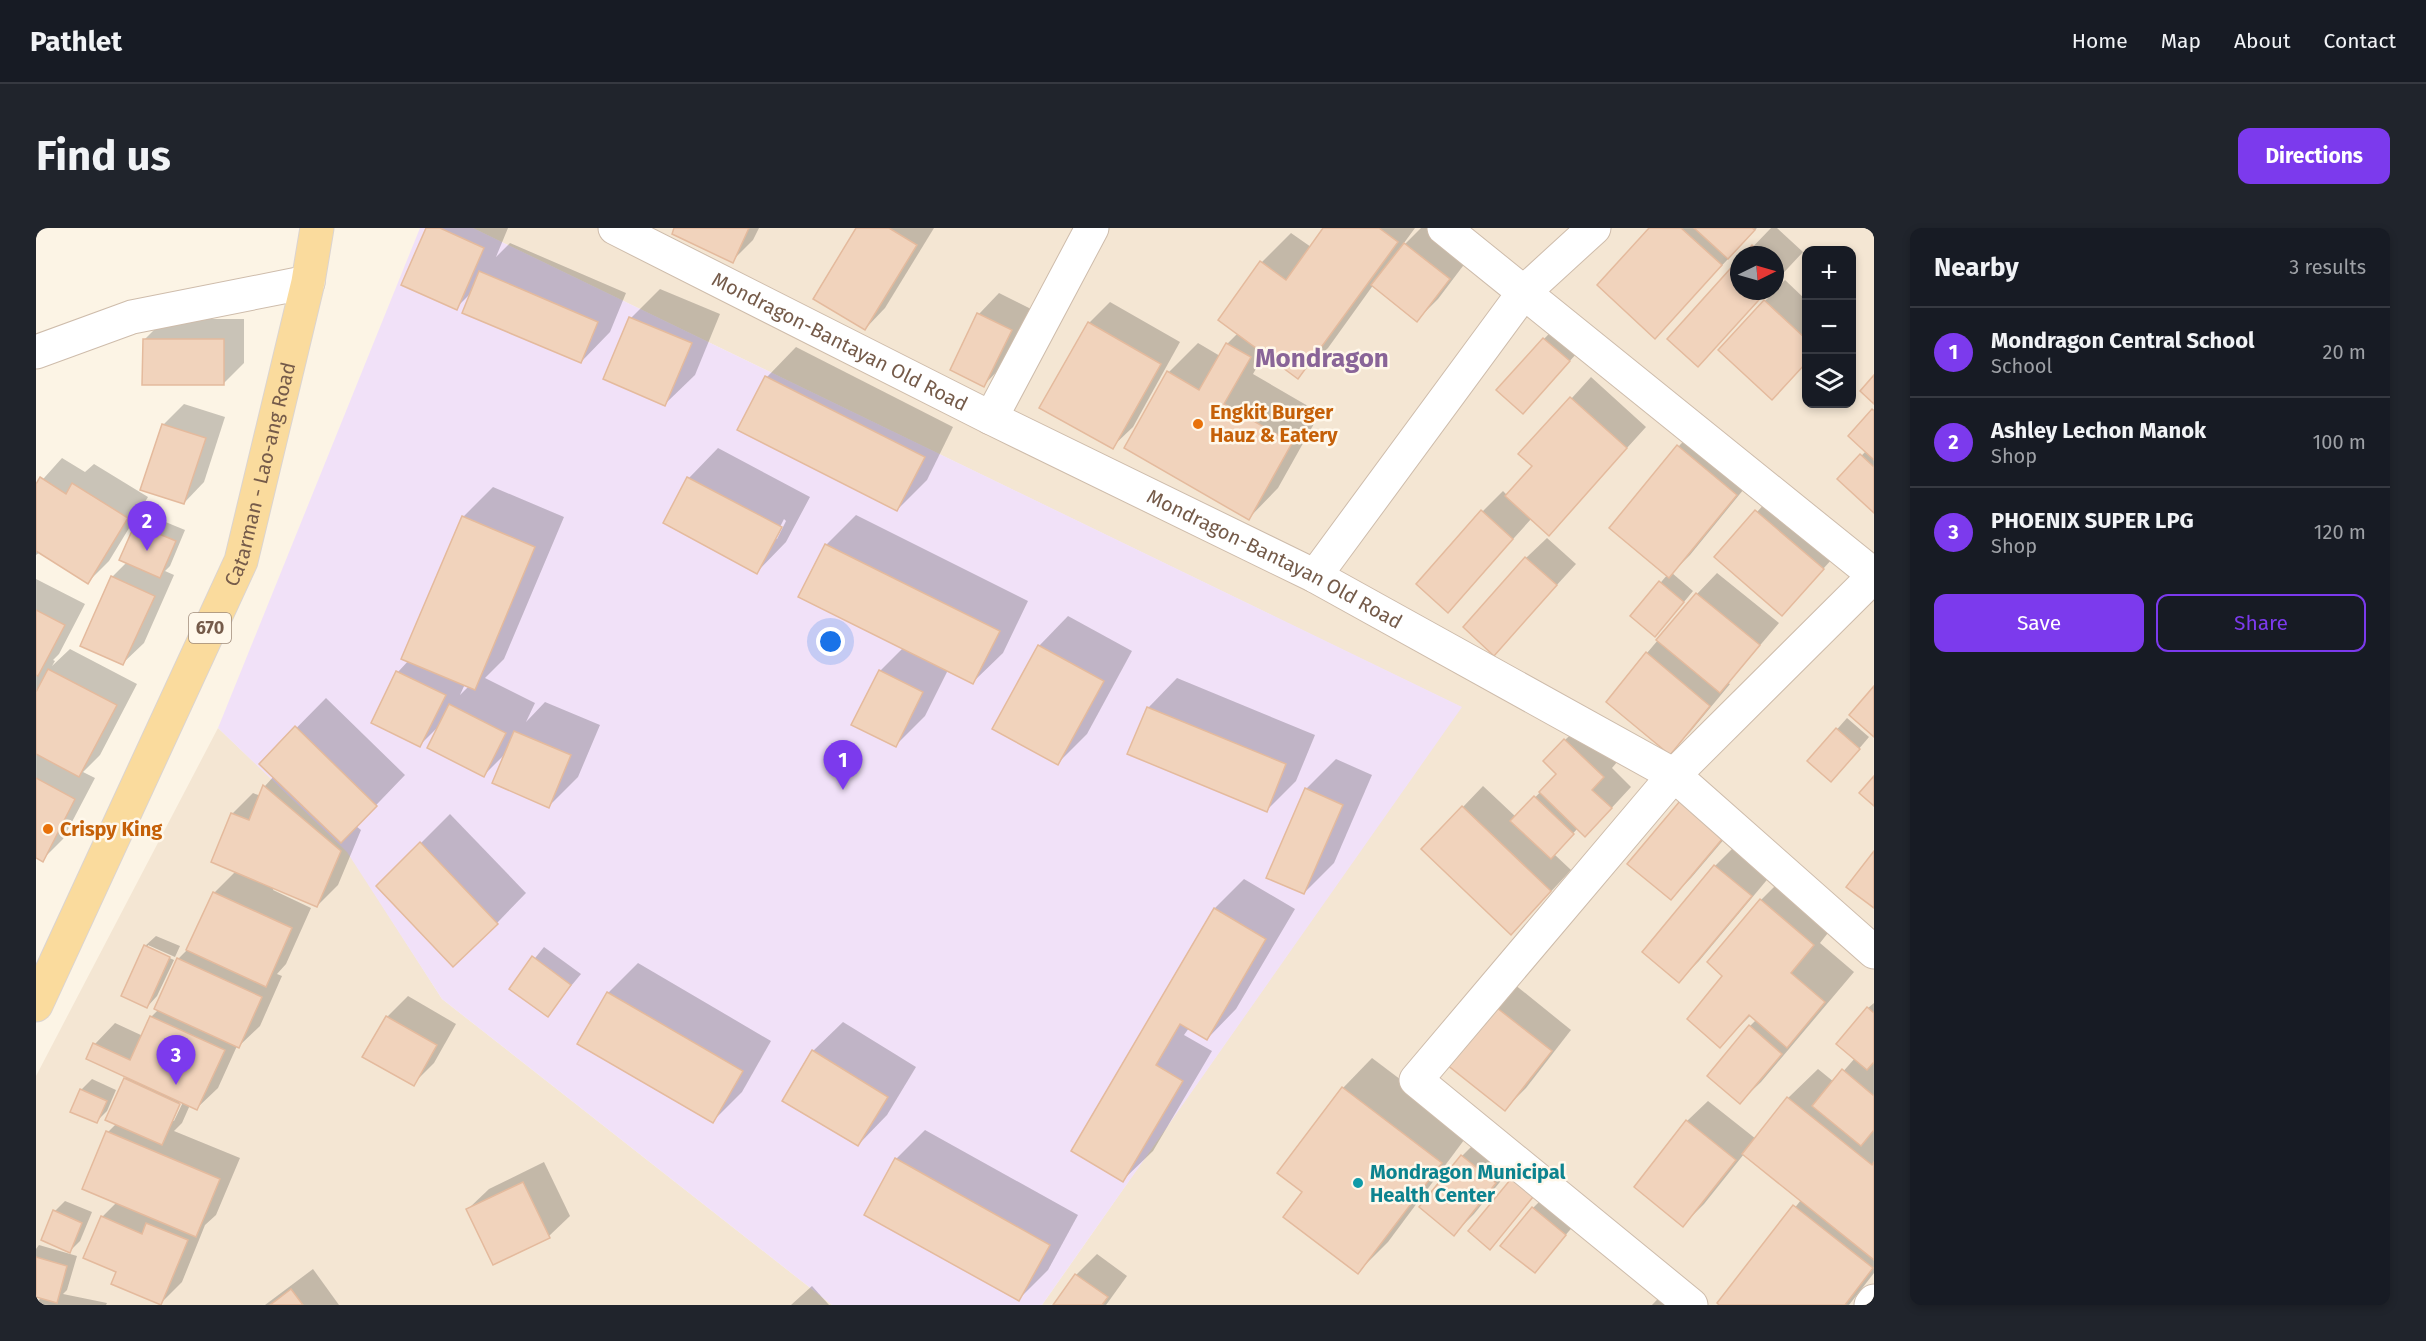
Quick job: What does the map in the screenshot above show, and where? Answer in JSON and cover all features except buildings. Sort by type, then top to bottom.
[{"type":"main road","name":"Catarman - Lao-ang Road","points":[[36,1005],[241,561],[308,282],[317,228]]},
{"type":"street","points":[[991,418],[1092,228]]},
{"type":"street","points":[[1444,228],[1874,576],[1674,775],[1416,1080],[1691,1305]]},
{"type":"street","points":[[1315,576],[1524,292],[1594,228]]},
{"type":"street","name":"Mondragon-Bantayan Old Road","points":[[621,229],[991,418],[1315,576],[1674,775],[1874,952]]},
{"type":"street","points":[[36,352],[132,317],[308,282]]},
{"type":"shaded area","points":[[420,228],[473,228],[1462,707],[1042,1305],[832,1305],[442,999],[347,852],[218,728]]},
{"type":"shaded area","points":[[473,228],[1874,228],[1874,1305],[1042,1305],[1461,707]]},
{"type":"shaded area","points":[[218,728],[348,852],[442,999],[832,1305],[36,1305],[36,1076]]},
{"type":"place","name":"Engkit Burger Hauz & Eatery","points":[[1198,424]]},
{"type":"place","name":"Ashley Lechon Manok","points":[[147,551]]},
{"type":"place","name":"Mondragon Central School","points":[[843,790]]},
{"type":"place","name":"Crispy King","points":[[48,829]]},
{"type":"place","name":"PHOENIX SUPER LPG","points":[[176,1085]]},
{"type":"place","name":"Mondragon Municipal Health Center","points":[[1358,1183]]},
{"type":"district","name":"Mondragon","points":[[1322,358]]}]
